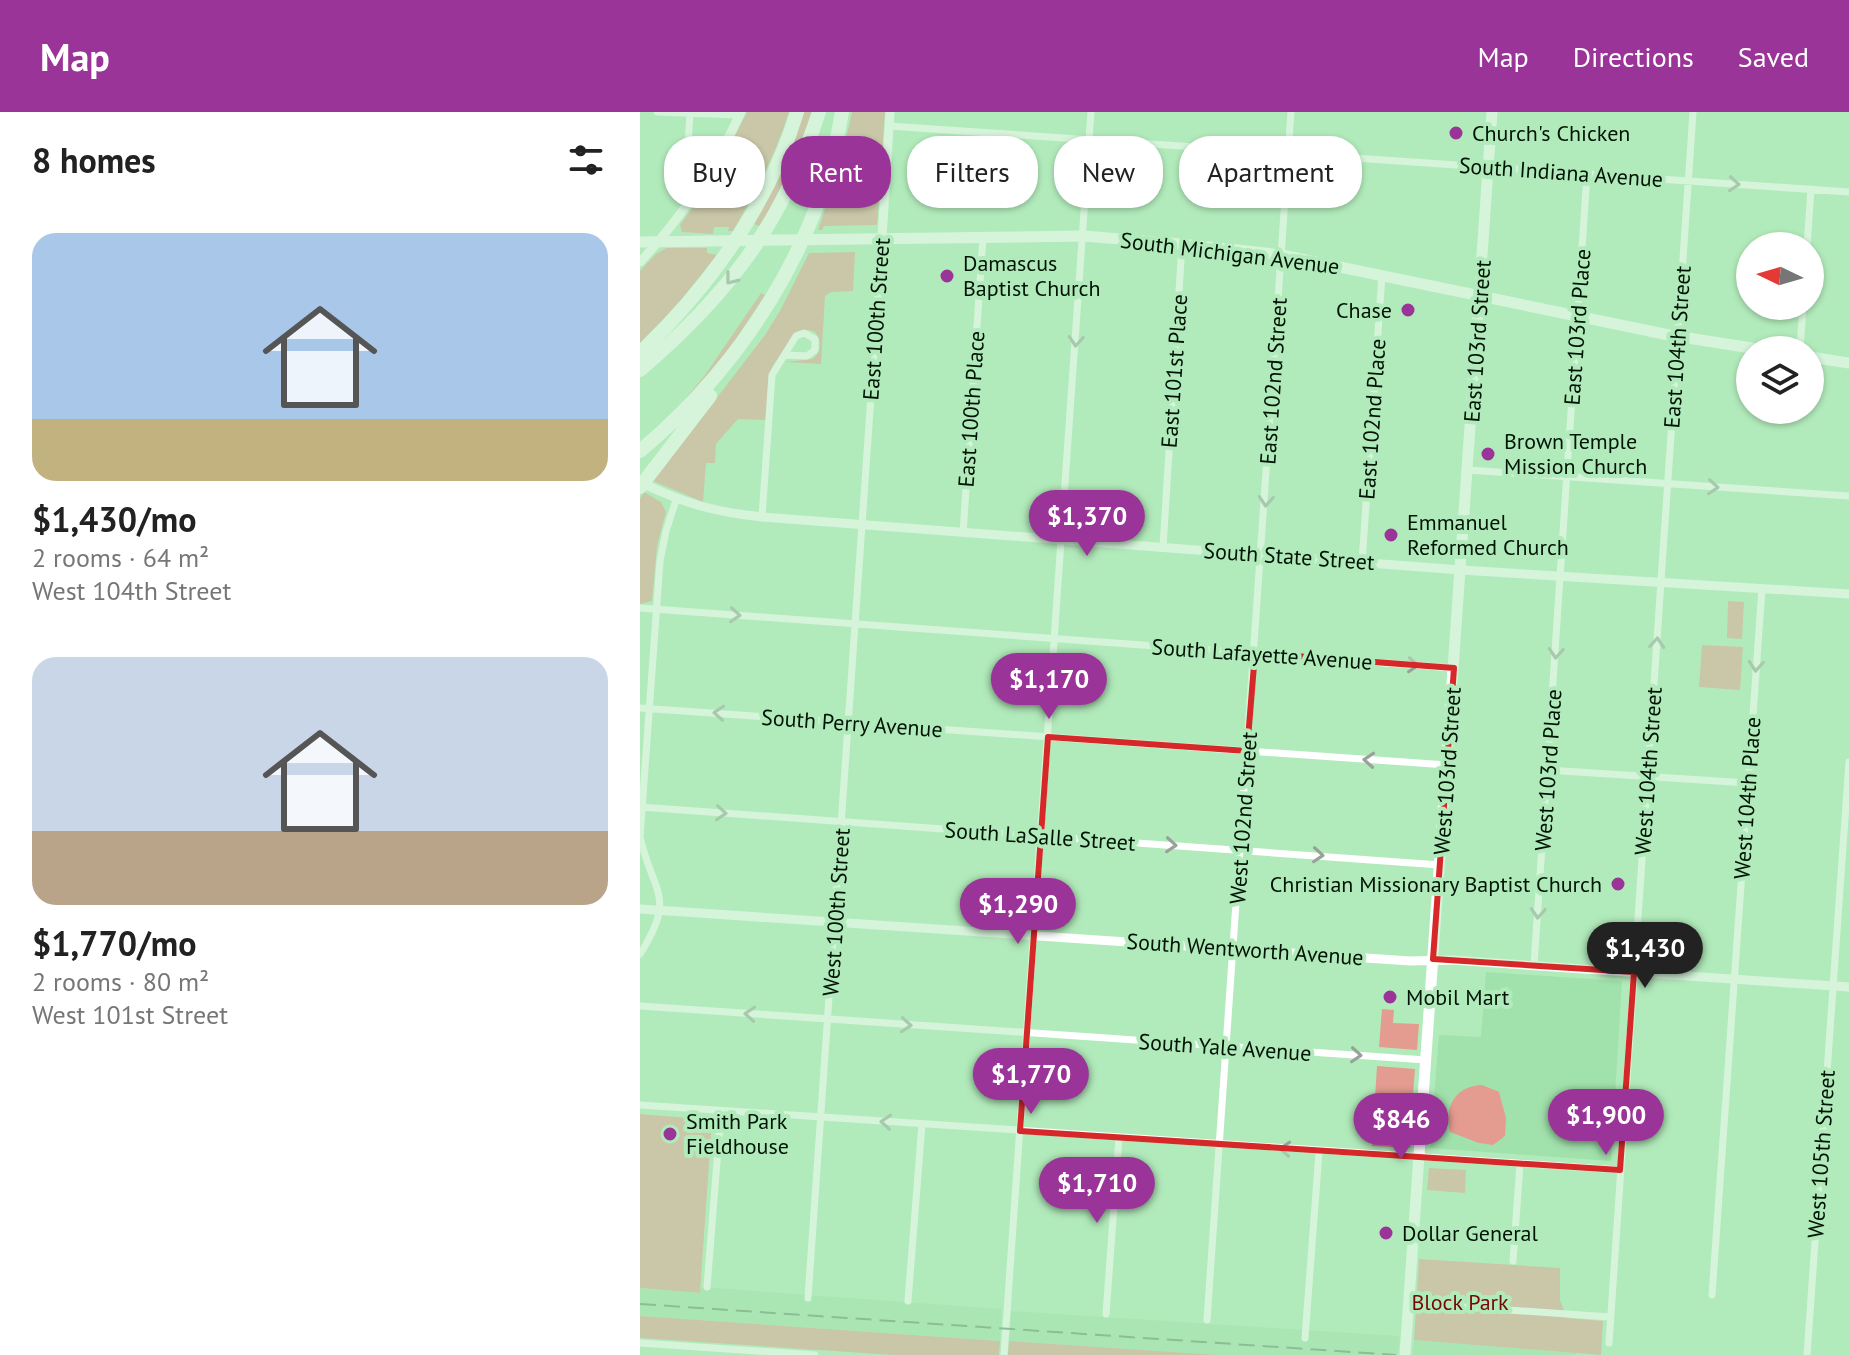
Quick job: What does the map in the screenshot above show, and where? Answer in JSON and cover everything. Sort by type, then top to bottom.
[{"type":"highway","points":[[640,353],[691,301],[745,225],[779,159],[797,112]]},
{"type":"highway","points":[[640,370],[703,312],[750,255],[774,219],[793,181],[819,112]]},
{"type":"highway","points":[[640,451],[681,414],[718,374],[768,304],[791,265],[809,225],[831,160],[842,112]]},
{"type":"highway","points":[[640,485],[758,332],[768,304]]},
{"type":"main road","name":"East 103rd Street","points":[[1461,570],[1492,112]]},
{"type":"main road","name":"South Michigan Avenue","points":[[640,242],[1083,236],[1182,244],[1282,255],[1577,317],[1736,346]]},
{"type":"main road","points":[[1824,359],[1849,363]]},
{"type":"main road","name":"West 103rd Street","points":[[1405,1355],[1461,570]]},
{"type":"street","points":[[657,112],[740,114],[728,136]]},
{"type":"street","points":[[689,136],[690,112]]},
{"type":"street","name":"East 100th Street","points":[[863,525],[890,112]]},
{"type":"street","points":[[1089,136],[1091,112]]},
{"type":"street","name":"East 102nd Street","points":[[1290,136],[1291,112]]},
{"type":"street","name":"East 104th Street","points":[[1661,582],[1693,112]]},
{"type":"street","name":"South Indiana Avenue","points":[[889,126],[1054,138]]},
{"type":"street","name":"South Indiana Avenue","points":[[1362,159],[1849,192]]},
{"type":"street","name":"East 103rd Place","points":[[1561,575],[1587,174]]},
{"type":"street","points":[[1808,232],[1811,189]]},
{"type":"street","points":[[640,262],[686,208]]},
{"type":"street","points":[[1004,1355],[1085,208]]},
{"type":"street","name":"East 102nd Street","points":[[1262,555],[1285,208]]},
{"type":"street","name":"East 100th Place","points":[[963,533],[983,238]]},
{"type":"street","name":"East 101st Place","points":[[1163,547],[1182,244]]},
{"type":"street","name":"East 102nd Place","points":[[1362,562],[1382,275]]},
{"type":"street","points":[[762,517],[772,375],[786,355]]},
{"type":"street","points":[[1468,470],[1849,496]]},
{"type":"street","name":"South State Street","points":[[640,485],[676,500],[762,517],[1461,570],[1849,594]]},
{"type":"street","points":[[640,954],[653,933],[661,910],[659,888],[640,837],[641,808],[660,561],[676,500]]},
{"type":"street","name":"West 100th Street","points":[[808,1298],[863,525]]},
{"type":"street","name":"West 102nd Street","points":[[1207,1320],[1262,555]]},
{"type":"street","name":"West 103rd Place","points":[[1534,965],[1561,575]]},
{"type":"street","name":"West 104th Street","points":[[1609,1343],[1661,582]]},
{"type":"street","name":"West 104th Place","points":[[1712,1295],[1762,588]]},
{"type":"street","name":"South Lafayette Avenue","points":[[640,608],[1454,668]]},
{"type":"street","name":"South Perry Avenue","points":[[640,708],[1447,765]]},
{"type":"street","name":"West 105th Street","points":[[1807,1355],[1833,986],[1845,887],[1849,762]]},
{"type":"street","points":[[1547,770],[1748,783]]},
{"type":"street","name":"South LaSalle Street","points":[[641,808],[1440,865]]},
{"type":"street","name":"South Wentworth Avenue","points":[[640,909],[1849,987]]},
{"type":"street","name":"South Yale Avenue","points":[[640,1006],[1426,1060]]},
{"type":"street","points":[[640,1105],[1620,1170]]},
{"type":"street","points":[[707,1287],[721,1111]]},
{"type":"street","points":[[908,1301],[922,1124]]},
{"type":"street","points":[[1106,1314],[1119,1138]]},
{"type":"street","points":[[1305,1338],[1319,1152]]},
{"type":"street","points":[[1513,1261],[1520,1164]]},
{"type":"street","points":[[1409,1303],[1610,1317]]},
{"type":"street","points":[[640,1343],[704,1351],[815,1355]]},
{"type":"highlighted area","points":[[1255,653],[1454,668],[1433,959],[1634,972],[1620,1170],[1020,1131],[1048,737],[1247,751]]},
{"type":"shaded area","points":[[1486,972],[1622,981],[1611,1161],[1430,1148],[1439,1035],[1481,1037]]},
{"type":"shaded area","points":[[701,1287],[1002,1309],[1000,1341],[640,1316],[640,1288],[699,1293]]},
{"type":"shaded area","points":[[1011,1311],[1400,1336],[1398,1355],[1219,1355],[1009,1341]]},
{"type":"shaded area","points":[[1414,1340],[1576,1351],[1576,1355],[1413,1355]]},
{"type":"green space","points":[[747,112],[789,112],[765,170],[765,136],[735,136]]},
{"type":"green space","points":[[803,112],[813,112],[805,136],[792,136]]},
{"type":"green space","points":[[852,112],[885,112],[883,136],[847,136]]},
{"type":"green space","points":[[781,162],[781,188],[762,227],[754,224],[761,208],[765,208],[765,199]]},
{"type":"green space","points":[[692,208],[746,208],[733,231],[728,231],[729,227],[714,227],[713,234],[682,232],[680,225]]},
{"type":"green space","points":[[825,208],[878,208],[877,225],[824,226],[818,230]]},
{"type":"green space","points":[[666,248],[707,248],[707,253],[717,255],[677,305],[640,343],[640,271]]},
{"type":"green space","points":[[855,252],[853,291],[831,292],[825,296],[821,364],[785,362],[812,359],[819,350],[820,342],[815,332],[796,332],[772,367],[766,420],[738,419],[716,444],[715,463],[706,463],[703,502],[653,481],[765,335],[809,253]]},
{"type":"green space","points":[[761,293],[765,295],[726,354],[675,411],[705,375]]},
{"type":"green space","points":[[644,492],[661,502],[666,512],[657,546],[652,601],[640,604],[640,499]]},
{"type":"green space","points":[[1728,601],[1744,602],[1742,639],[1727,638]]},
{"type":"green space","points":[[1702,645],[1743,647],[1740,690],[1699,687]]},
{"type":"green space","points":[[1382,1009],[1394,1010],[1393,1023],[1419,1024],[1417,1050],[1379,1047]]},
{"type":"green space","points":[[1377,1066],[1415,1069],[1413,1095],[1391,1093],[1389,1107],[1413,1109],[1410,1148],[1372,1146]]},
{"type":"green space","points":[[1482,1085],[1499,1092],[1506,1118],[1505,1136],[1493,1145],[1450,1132],[1450,1106],[1458,1094]]},
{"type":"green space","points":[[640,1114],[712,1120],[700,1293],[640,1288]]},
{"type":"green space","points":[[1429,1168],[1466,1170],[1465,1193],[1427,1190]]},
{"type":"green space","name":"Block Park","points":[[1419,1259],[1560,1268],[1560,1300],[1567,1318],[1603,1321],[1601,1355],[1414,1340]]},
{"type":"green space","points":[[640,1316],[1000,1341],[999,1355],[893,1355],[640,1338]]},
{"type":"green space","points":[[1009,1341],[1219,1355],[1008,1355]]},
{"type":"railway","points":[[640,1304],[1396,1355]]},
{"type":"place","name":"Church's Chicken","points":[[1456,133]]},
{"type":"place","name":"Damascus Baptist Church","points":[[947,276]]},
{"type":"place","name":"Chase","points":[[1408,310]]},
{"type":"place","name":"Brown Temple Mission Church","points":[[1488,454]]},
{"type":"place","name":"Emmanuel Reformed Church","points":[[1391,535]]},
{"type":"place","name":"Christian Missionary Baptist Church","points":[[1618,884]]},
{"type":"place","name":"Mobil Mart","points":[[1390,997]]},
{"type":"place","name":"Smith Park Fieldhouse","points":[[670,1134]]},
{"type":"place","name":"Dollar General","points":[[1386,1233]]}]
